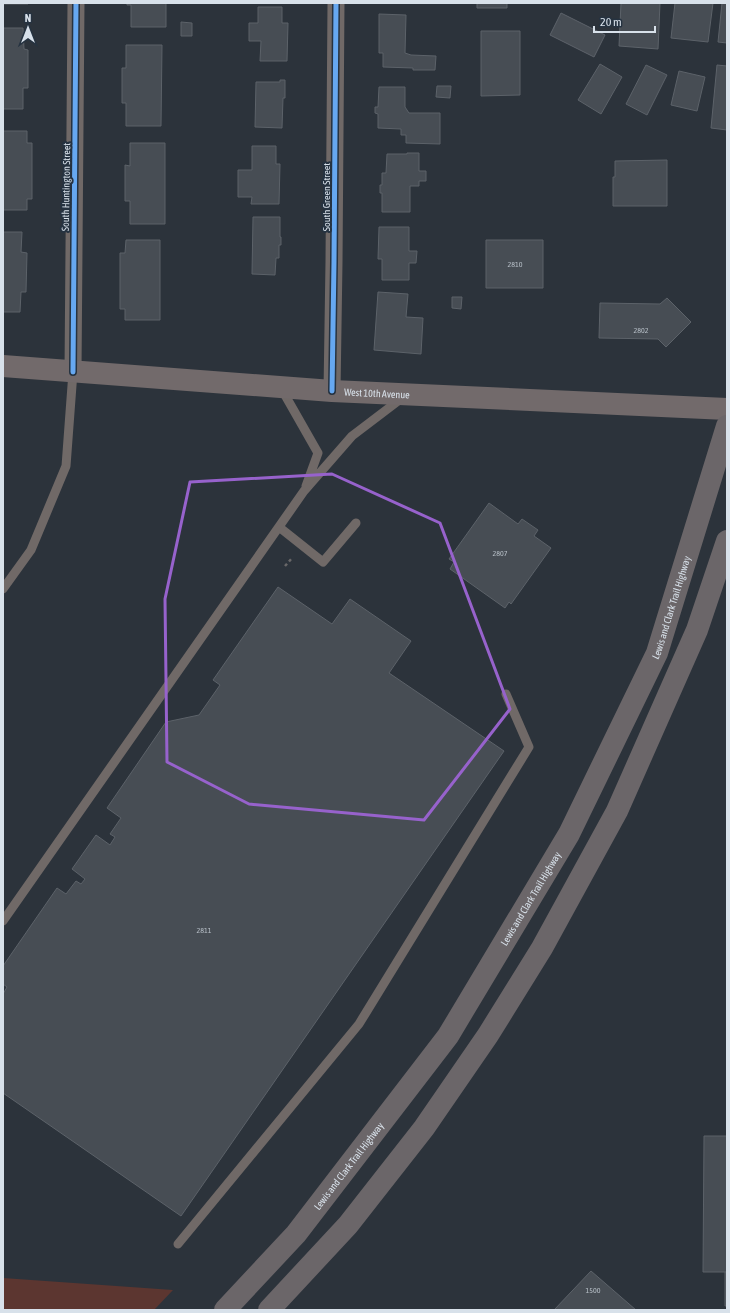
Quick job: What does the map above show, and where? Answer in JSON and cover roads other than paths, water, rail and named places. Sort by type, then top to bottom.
[{"type":"highway","name":"Lewis and Clark Trail Highway","points":[[225,1310],[296,1234],[448,1036],[569,834],[657,653],[727,426]]},
{"type":"highway","points":[[269,1310],[348,1225],[424,1128],[488,1035],[542,948],[617,811],[697,630],[727,541]]},
{"type":"main road","name":"West 10th Avenue","points":[[3,366],[332,391],[727,409]]},
{"type":"street","name":"South Huntington Street","points":[[73,372],[76,3]]},
{"type":"street","name":"South Green Street","points":[[332,391],[336,3]]},
{"type":"lane","points":[[3,589],[31,550],[66,466],[73,372]]},
{"type":"lane","points":[[281,387],[318,453],[304,491]]},
{"type":"lane","points":[[3,921],[304,491],[352,436],[406,395]]},
{"type":"lane","points":[[279,527],[323,562],[356,523]]},
{"type":"lane","points":[[178,1244],[359,1024],[529,748],[506,694]]}]
